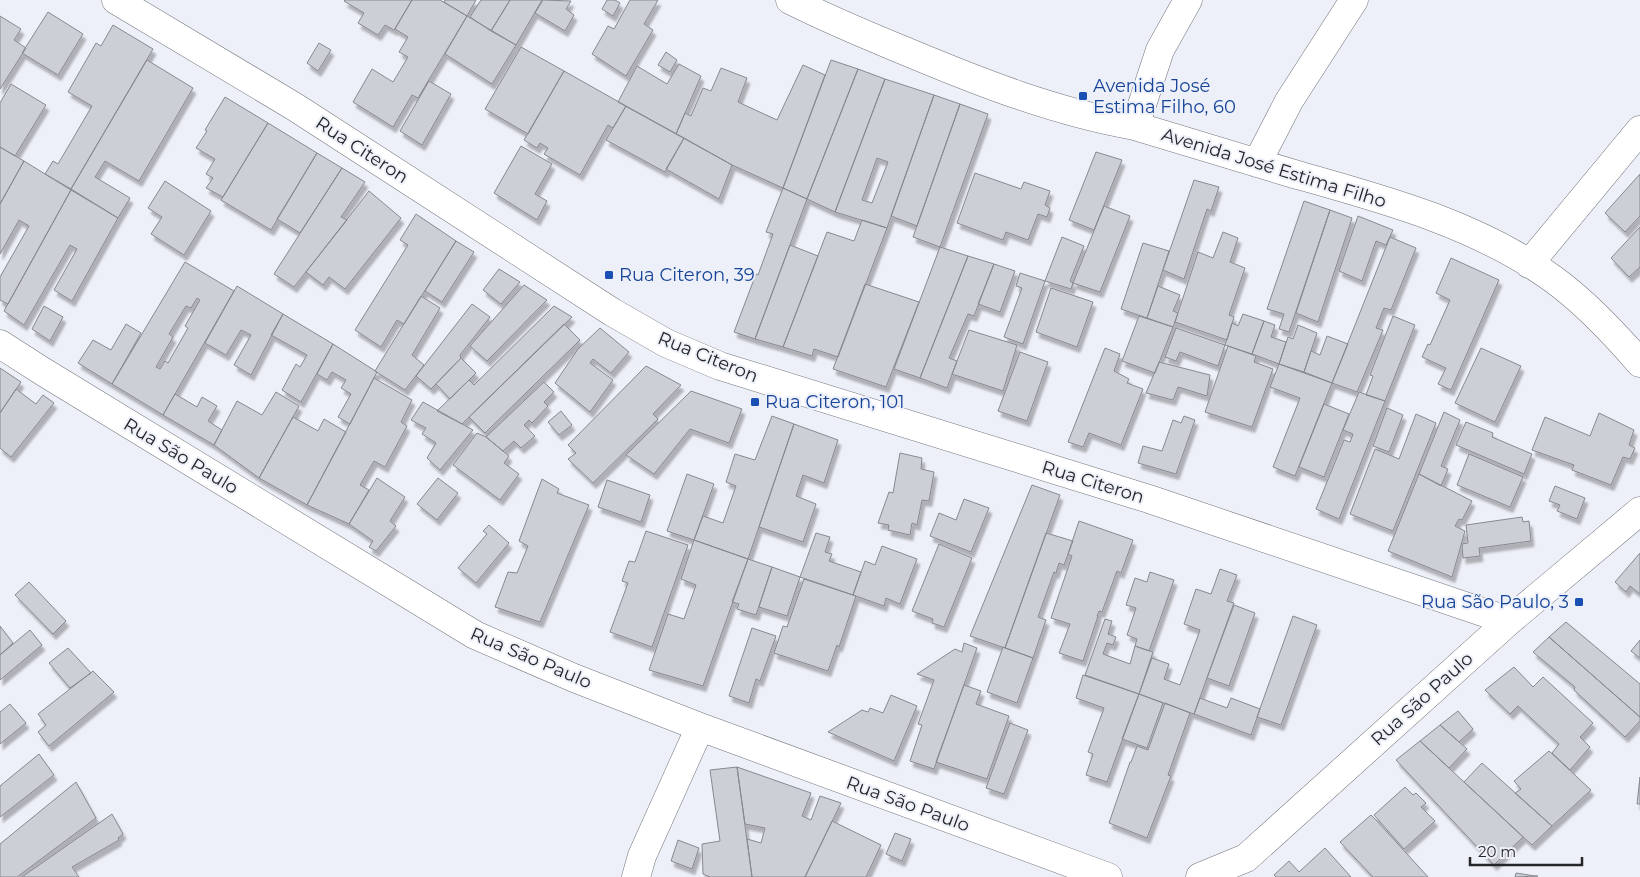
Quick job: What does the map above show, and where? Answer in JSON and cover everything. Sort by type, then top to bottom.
[{"type":"street","name":"Rua Citeron","points":[[116,0],[295,107],[612,312],[666,343],[720,366],[1149,499],[1509,621]]},
{"type":"street","name":"Avenida José Estima Filho","points":[[790,0],[824,17],[949,70],[1028,99],[1109,121],[1135,126],[1371,196],[1437,219],[1489,241],[1554,280],[1588,309],[1640,363]]},
{"type":"street","points":[[1135,126],[1160,50],[1188,0]]},
{"type":"street","points":[[1257,163],[1289,101],[1354,0]]},
{"type":"street","points":[[1529,264],[1640,130]]},
{"type":"street","name":"Rua São Paulo","points":[[0,344],[42,372],[475,635],[574,678],[700,727],[1108,877]]},
{"type":"street","name":"Rua São Paulo","points":[[1200,877],[1252,867],[1509,621],[1640,511]]},
{"type":"street","points":[[636,877],[642,856],[700,727]]},
{"type":"building","points":[[345,0],[412,0],[394,30],[385,25],[378,35],[358,23],[364,13]]},
{"type":"building","points":[[412,0],[440,0],[467,16],[418,98],[412,95],[393,127],[353,102],[372,69],[393,82],[408,57],[399,52],[408,37],[395,29]]},
{"type":"building","points":[[445,0],[476,0],[467,16],[444,2]]},
{"type":"building","points":[[481,0],[510,0],[491,31],[470,17]]},
{"type":"building","points":[[510,0],[542,0],[516,45],[491,31]]},
{"type":"building","points":[[543,0],[571,1],[566,9],[574,15],[565,31],[535,13]]},
{"type":"building","points":[[607,0],[615,0],[620,3],[613,16],[602,9]]},
{"type":"building","points":[[630,0],[658,0],[644,24],[653,30],[626,76],[592,54],[608,26],[614,29]]},
{"type":"building","points":[[48,12],[83,34],[58,75],[22,53]]},
{"type":"building","points":[[0,16],[21,29],[14,40],[26,48],[0,89]]},
{"type":"building","points":[[467,16],[516,45],[492,84],[445,54]]},
{"type":"building","points":[[113,25],[153,49],[71,189],[45,174],[53,161],[58,164],[92,106],[68,92],[96,43],[101,46]]},
{"type":"building","points":[[319,43],[331,50],[318,71],[307,63]]},
{"type":"building","points":[[521,47],[564,71],[528,134],[485,109]]},
{"type":"building","points":[[666,52],[677,60],[670,72],[658,65]]},
{"type":"building","points":[[147,60],[193,88],[139,181],[105,161],[95,177],[130,198],[118,218],[71,189]]},
{"type":"building","points":[[831,60],[858,69],[807,199],[783,188]]},
{"type":"building","points":[[679,64],[701,76],[676,134],[618,102],[637,66],[667,84]]},
{"type":"building","points":[[803,65],[825,75],[783,188],[732,165],[676,134],[685,113],[691,116],[703,88],[711,91],[721,68],[747,78],[738,102],[777,120]]},
{"type":"building","points":[[858,69],[885,79],[835,212],[807,199]]},
{"type":"building","points":[[564,71],[626,106],[613,128],[608,125],[580,175],[544,154],[548,148],[540,143],[537,148],[524,140]]},
{"type":"building","points":[[885,79],[934,95],[887,228],[835,212]],"holes":[[[877,158],[888,162],[872,203],[862,200]]]},
{"type":"building","points":[[429,81],[451,94],[422,145],[400,131]]},
{"type":"building","points":[[11,84],[46,105],[15,156],[0,147],[0,103]]},
{"type":"building","points":[[934,95],[960,104],[917,226],[891,216]]},
{"type":"building","points":[[225,97],[268,123],[223,197],[206,188],[213,178],[206,174],[215,159],[196,148]]},
{"type":"building","points":[[960,104],[988,114],[940,247],[913,237]]},
{"type":"building","points":[[626,106],[684,138],[665,172],[606,140]]},
{"type":"building","points":[[268,123],[317,153],[271,230],[221,200]]},
{"type":"building","points":[[684,138],[732,165],[719,199],[666,169]]},
{"type":"building","points":[[521,146],[552,164],[535,194],[547,201],[537,220],[494,193]]},
{"type":"building","points":[[0,147],[24,161],[0,204]]},
{"type":"building","points":[[1096,152],[1122,160],[1094,230],[1069,220]]},
{"type":"building","points":[[317,153],[342,168],[300,233],[277,219]]},
{"type":"building","points":[[24,161],[71,190],[8,304],[0,300],[0,277],[29,226],[19,220],[0,254],[0,204]]},
{"type":"building","points":[[342,168],[365,182],[341,217],[347,220],[294,287],[274,274]]},
{"type":"building","points":[[975,173],[1021,189],[1024,182],[1050,191],[1045,205],[1050,208],[1047,217],[1038,214],[1028,240],[1006,232],[1003,240],[957,223]]},
{"type":"building","points":[[1640,174],[1640,216],[1625,232],[1605,213]]},
{"type":"building","points":[[1194,180],[1219,187],[1211,211],[1207,209],[1184,279],[1163,270]]},
{"type":"building","points":[[165,181],[211,211],[184,255],[151,234],[162,217],[148,208]]},
{"type":"building","points":[[783,188],[807,199],[755,339],[734,332],[773,234],[766,232]]},
{"type":"building","points":[[71,190],[118,218],[72,301],[54,290],[77,249],[70,245],[24,325],[4,311]]},
{"type":"building","points":[[369,191],[401,218],[345,289],[329,277],[323,285],[306,272]]},
{"type":"building","points":[[1304,201],[1330,210],[1289,332],[1279,329],[1284,314],[1267,309]]},
{"type":"building","points":[[1104,206],[1130,216],[1100,292],[1073,283]]},
{"type":"building","points":[[1330,210],[1352,218],[1318,322],[1296,313]]},
{"type":"building","points":[[416,214],[456,241],[404,324],[397,320],[381,347],[355,330],[408,245],[400,240]]},
{"type":"building","points":[[1358,216],[1393,230],[1386,245],[1376,241],[1362,281],[1339,271]]},
{"type":"building","points":[[862,220],[887,228],[838,357],[814,349],[812,356],[783,347],[827,232],[854,241]]},
{"type":"building","points":[[1640,227],[1640,267],[1629,277],[1611,258]]},
{"type":"building","points":[[1223,232],[1238,238],[1230,262],[1245,268],[1229,315],[1234,317],[1227,340],[1175,322],[1198,252],[1213,258]]},
{"type":"building","points":[[1062,237],[1084,246],[1070,281],[1073,283],[1071,289],[1045,281]]},
{"type":"building","points":[[1390,237],[1416,248],[1391,310],[1384,308],[1376,328],[1383,330],[1357,392],[1332,383]]},
{"type":"building","points":[[456,241],[474,252],[442,302],[425,291]]},
{"type":"building","points":[[1143,243],[1169,251],[1147,318],[1121,309]]},
{"type":"building","points":[[790,245],[818,256],[783,347],[755,339]]},
{"type":"building","points":[[940,247],[968,256],[920,378],[894,369]]},
{"type":"building","points":[[968,256],[994,264],[974,316],[968,314],[949,358],[957,361],[947,388],[920,378]]},
{"type":"building","points":[[1451,258],[1499,280],[1451,390],[1438,384],[1446,368],[1422,357],[1428,344],[1430,345],[1450,300],[1436,293]]},
{"type":"building","points":[[185,262],[234,291],[163,415],[112,384]],"holes":[[[197,298],[200,300],[185,326],[188,328],[168,363],[165,361],[160,369],[156,367],[173,337],[169,334],[186,306],[191,308]]]},
{"type":"building","points":[[994,264],[1015,271],[1000,312],[978,304]]},
{"type":"building","points":[[499,269],[520,282],[501,304],[483,290]]},
{"type":"building","points":[[1020,273],[1045,281],[1023,344],[1004,337],[1022,288],[1016,286]]},
{"type":"building","points":[[865,284],[919,302],[886,387],[833,369]]},
{"type":"building","points":[[524,285],[547,300],[487,361],[470,346]]},
{"type":"building","points":[[237,286],[283,314],[251,375],[234,365],[251,335],[241,330],[226,355],[205,343]]},
{"type":"building","points":[[1158,286],[1180,295],[1173,311],[1178,313],[1173,327],[1147,318]]},
{"type":"building","points":[[1051,288],[1093,302],[1077,347],[1036,332]]},
{"type":"building","points":[[421,296],[440,308],[412,355],[424,365],[405,390],[375,371]]},
{"type":"building","points":[[472,304],[490,317],[460,355],[461,358],[431,389],[416,376]]},
{"type":"building","points":[[44,306],[63,317],[50,341],[32,329]]},
{"type":"building","points":[[554,306],[572,317],[462,424],[437,411],[469,380],[474,385]]},
{"type":"building","points":[[283,314],[333,344],[301,402],[282,390],[296,364],[300,367],[307,355],[271,335]]},
{"type":"building","points":[[1243,314],[1264,321],[1252,354],[1225,345],[1232,323],[1238,326]]},
{"type":"building","points":[[1139,316],[1173,327],[1155,373],[1122,361]]},
{"type":"building","points":[[1393,316],[1415,325],[1385,401],[1366,395],[1373,376],[1370,375]]},
{"type":"building","points":[[1264,321],[1275,325],[1271,337],[1286,342],[1279,364],[1252,354]]},
{"type":"building","points":[[126,324],[141,333],[112,384],[78,363],[93,340],[111,350]]},
{"type":"building","points":[[564,324],[580,340],[485,433],[469,417]]},
{"type":"building","points":[[1298,325],[1317,333],[1304,372],[1279,364],[1288,337],[1293,339]]},
{"type":"building","points":[[600,328],[629,352],[611,373],[593,359],[590,363],[613,380],[590,412],[555,383],[578,349]]},
{"type":"building","points":[[1176,328],[1225,345],[1218,366],[1180,352],[1176,361],[1165,357]]},
{"type":"building","points":[[969,330],[1017,345],[1003,391],[952,374]]},
{"type":"building","points":[[1327,336],[1348,344],[1332,383],[1304,372],[1311,351],[1320,355]]},
{"type":"building","points":[[333,344],[377,372],[350,424],[338,417],[351,394],[341,388],[346,380],[332,372],[327,380],[317,374]]},
{"type":"building","points":[[1228,346],[1256,356],[1254,362],[1273,369],[1252,427],[1205,412]]},
{"type":"building","points":[[1105,348],[1120,354],[1114,371],[1129,379],[1127,383],[1143,389],[1121,445],[1089,433],[1083,447],[1068,442]]},
{"type":"building","points":[[1481,348],[1521,366],[1495,422],[1455,403]]},
{"type":"building","points":[[1020,352],[1048,362],[1027,421],[998,411]]},
{"type":"building","points":[[461,358],[476,373],[450,399],[436,384]]},
{"type":"building","points":[[1159,362],[1210,375],[1207,396],[1178,387],[1173,400],[1146,393]]},
{"type":"building","points":[[1279,364],[1332,383],[1295,476],[1273,467],[1300,398],[1270,387]]},
{"type":"building","points":[[646,366],[681,385],[653,414],[658,419],[593,483],[568,459],[576,453],[568,445]]},
{"type":"building","points":[[0,368],[21,382],[0,413]]},
{"type":"building","points":[[374,378],[412,400],[401,422],[407,426],[385,467],[374,461],[360,485],[369,490],[349,524],[307,505]]},
{"type":"building","points":[[544,382],[554,392],[544,402],[548,406],[532,423],[529,420],[524,425],[535,436],[521,448],[514,441],[503,451],[486,437]]},
{"type":"building","points":[[16,389],[36,404],[43,395],[54,403],[11,457],[0,448],[0,413]]},
{"type":"building","points":[[691,391],[742,409],[729,443],[690,429],[654,474],[626,455]]},
{"type":"building","points":[[276,392],[299,406],[259,478],[214,445],[237,401],[262,415]]},
{"type":"building","points":[[1359,392],[1385,401],[1339,519],[1316,509],[1344,440],[1350,442],[1353,434],[1343,430]]},
{"type":"building","points":[[175,394],[197,407],[202,397],[217,406],[208,421],[222,430],[214,445],[163,415]]},
{"type":"building","points":[[423,402],[473,430],[440,470],[427,458],[436,443],[422,434],[426,428],[411,420]]},
{"type":"building","points":[[1324,404],[1349,414],[1324,477],[1299,467]]},
{"type":"building","points":[[1387,408],[1403,415],[1389,452],[1373,446]]},
{"type":"building","points":[[561,411],[572,425],[559,435],[548,422]]},
{"type":"building","points":[[1444,412],[1460,420],[1441,466],[1448,469],[1441,486],[1419,474]]},
{"type":"building","points":[[1599,413],[1634,430],[1629,445],[1635,448],[1630,459],[1623,457],[1611,485],[1572,470],[1574,465],[1532,450],[1545,417],[1590,436]]},
{"type":"building","points":[[1416,414],[1436,423],[1393,531],[1350,514],[1375,449],[1399,459]]},
{"type":"building","points":[[772,416],[794,424],[748,559],[694,540],[703,516],[723,523],[736,486],[726,482],[735,454],[755,460]]},
{"type":"building","points":[[1184,416],[1195,420],[1176,474],[1138,463],[1143,446],[1162,451],[1173,420],[1181,423]]},
{"type":"building","points":[[293,417],[318,431],[324,419],[346,432],[307,505],[259,478]]},
{"type":"building","points":[[1466,422],[1493,433],[1492,437],[1532,454],[1524,474],[1456,445]]},
{"type":"building","points":[[794,424],[838,440],[824,483],[803,475],[796,496],[816,504],[803,542],[759,527]]},
{"type":"building","points":[[477,433],[486,437],[509,456],[504,463],[519,474],[500,500],[453,465]]},
{"type":"building","points":[[900,453],[922,458],[921,469],[934,472],[929,501],[922,500],[917,525],[912,523],[910,535],[888,530],[889,525],[878,523],[889,492],[893,493]]},
{"type":"building","points":[[1469,454],[1523,477],[1510,507],[1457,485]]},
{"type":"building","points":[[687,474],[714,484],[694,540],[667,531]]},
{"type":"building","points":[[1419,474],[1472,501],[1462,520],[1459,519],[1455,526],[1465,531],[1452,577],[1388,551]]},
{"type":"building","points":[[377,478],[405,497],[390,521],[396,526],[376,551],[369,547],[373,541],[349,524]]},
{"type":"building","points":[[438,478],[458,493],[437,520],[417,504]]},
{"type":"building","points":[[542,479],[559,489],[557,493],[589,505],[540,622],[495,607],[508,572],[517,573],[528,546],[519,541]]},
{"type":"building","points":[[607,480],[650,495],[641,522],[598,507]]},
{"type":"building","points":[[1032,485],[1060,495],[1005,648],[970,636]]},
{"type":"building","points":[[1555,486],[1585,498],[1577,519],[1557,511],[1560,505],[1549,501]]},
{"type":"building","points":[[964,499],[989,508],[971,552],[930,536],[939,513],[956,520]]},
{"type":"building","points":[[1522,517],[1523,522],[1529,521],[1531,541],[1479,548],[1480,556],[1463,558],[1462,544],[1468,543],[1466,525]]},
{"type":"building","points":[[1079,521],[1133,540],[1121,573],[1117,571],[1102,612],[1099,611],[1083,661],[1059,653],[1070,624],[1051,618],[1072,556],[1068,554]]},
{"type":"building","points":[[489,525],[509,543],[476,583],[458,568],[487,534],[483,531]]},
{"type":"building","points":[[646,531],[688,545],[652,647],[610,632],[628,583],[622,581],[629,561],[635,562]]},
{"type":"building","points":[[816,533],[830,537],[825,552],[832,554],[829,561],[861,572],[853,595],[800,577]]},
{"type":"building","points":[[1046,533],[1073,541],[1064,565],[1059,563],[1056,573],[1054,572],[1038,617],[1046,620],[1033,658],[1005,648]]},
{"type":"building","points":[[694,540],[748,559],[703,686],[649,670],[668,614],[684,619],[696,585],[681,579]]},
{"type":"building","points":[[939,544],[972,558],[944,627],[932,623],[933,619],[912,611]]},
{"type":"building","points":[[882,546],[917,559],[900,604],[886,598],[884,606],[853,595],[865,561],[875,565]]},
{"type":"building","points":[[1640,553],[1640,594],[1630,586],[1626,592],[1615,582]]},
{"type":"building","points":[[748,559],[772,567],[756,615],[737,609],[739,604],[732,602]]},
{"type":"building","points":[[772,567],[800,577],[787,616],[759,607]]},
{"type":"building","points":[[1220,569],[1237,575],[1227,601],[1234,603],[1194,714],[1139,694],[1152,658],[1169,664],[1164,679],[1180,685],[1200,630],[1184,624],[1196,589],[1211,594]]},
{"type":"building","points":[[1150,572],[1174,580],[1149,651],[1135,646],[1137,639],[1127,635],[1136,608],[1126,605],[1135,578],[1147,582]]},
{"type":"building","points":[[804,579],[856,596],[839,647],[837,645],[828,671],[774,653],[783,626],[787,627]]},
{"type":"building","points":[[29,582],[66,621],[53,634],[15,595]]},
{"type":"building","points":[[1234,605],[1255,613],[1229,686],[1207,678]]},
{"type":"building","points":[[1293,616],[1317,625],[1281,725],[1257,717]]},
{"type":"building","points":[[1105,619],[1112,621],[1108,634],[1116,637],[1113,645],[1107,643],[1103,654],[1130,664],[1135,646],[1153,652],[1139,694],[1085,675]]},
{"type":"building","points":[[1566,622],[1640,684],[1640,717],[1549,637]]},
{"type":"building","points":[[0,626],[13,643],[0,655]]},
{"type":"building","points":[[752,628],[776,636],[760,681],[756,679],[749,703],[729,696]]},
{"type":"building","points":[[30,630],[42,645],[0,680],[0,655]]},
{"type":"building","points":[[1549,637],[1640,717],[1640,721],[1625,737],[1574,690],[1575,687],[1533,652]]},
{"type":"building","points":[[1640,640],[1640,658],[1631,651]]},
{"type":"building","points":[[964,643],[977,648],[934,769],[910,761],[922,725],[918,724],[934,680],[917,674],[955,649],[962,652]]},
{"type":"building","points":[[1003,647],[1033,658],[1017,703],[987,692]]},
{"type":"building","points":[[68,648],[91,673],[70,688],[49,663]]},
{"type":"building","points":[[1514,667],[1533,687],[1543,677],[1593,723],[1580,737],[1590,747],[1570,770],[1552,753],[1559,744],[1518,706],[1510,714],[1485,690]]},
{"type":"building","points":[[93,671],[114,692],[49,746],[38,732],[46,725],[38,714]]},
{"type":"building","points":[[1083,675],[1139,694],[1107,782],[1086,775],[1093,754],[1088,752],[1104,708],[1076,698]]},
{"type":"building","points":[[964,685],[981,691],[976,704],[1009,716],[987,779],[936,762]]},
{"type":"building","points":[[1139,694],[1163,703],[1147,748],[1122,739]]},
{"type":"building","points":[[891,695],[917,706],[894,761],[828,732],[862,710],[868,712],[870,708],[883,713]]},
{"type":"building","points":[[1200,698],[1227,708],[1231,698],[1260,709],[1251,735],[1194,714]]},
{"type":"building","points":[[1165,703],[1190,713],[1168,775],[1171,776],[1147,838],[1109,823],[1137,746],[1148,750]]},
{"type":"building","points":[[10,704],[26,723],[0,744],[0,712]]},
{"type":"building","points":[[1458,711],[1473,729],[1459,742],[1440,725]]},
{"type":"building","points":[[1010,723],[1028,730],[1004,794],[986,788]]},
{"type":"building","points":[[1440,725],[1467,749],[1449,768],[1420,741]]},
{"type":"building","points":[[1420,741],[1523,837],[1494,865],[1396,760]]},
{"type":"building","points":[[1549,751],[1591,790],[1552,826],[1515,793],[1521,789],[1514,781]]},
{"type":"building","points":[[39,754],[54,775],[0,817],[0,786]]},
{"type":"building","points":[[1482,763],[1552,826],[1532,845],[1464,782]]},
{"type":"building","points":[[737,767],[811,793],[802,816],[811,820],[820,796],[841,803],[805,877],[752,877],[747,839],[761,843],[765,828],[745,824]]},
{"type":"building","points":[[737,767],[752,877],[710,877],[703,874],[702,844],[720,841],[710,770]]},
{"type":"building","points":[[1640,777],[1640,804],[1637,804]]},
{"type":"building","points":[[76,782],[96,818],[17,877],[0,877],[0,844]]},
{"type":"building","points":[[1405,787],[1413,795],[1416,793],[1426,803],[1421,807],[1435,821],[1404,849],[1374,815]]},
{"type":"building","points":[[112,814],[123,834],[118,838],[119,840],[72,867],[79,877],[22,877]]},
{"type":"building","points":[[1371,815],[1428,877],[1373,877],[1340,842]]},
{"type":"building","points":[[832,821],[881,845],[866,877],[805,877]]},
{"type":"building","points":[[895,833],[911,839],[902,861],[886,854]]},
{"type":"building","points":[[678,840],[699,848],[692,869],[671,861]]},
{"type":"building","points":[[1325,848],[1351,877],[1276,877],[1274,875],[1289,861],[1299,872]]},
{"type":"building","points":[[1516,873],[1535,876],[1538,876],[1515,877]]},
{"type":"place","name":"Avenida José Estima Filho, 60","points":[[1083,96]]},
{"type":"place","name":"Rua Citeron, 39","points":[[609,275]]},
{"type":"place","name":"Rua Citeron, 101","points":[[755,402]]},
{"type":"place","name":"Rua São Paulo, 3","points":[[1579,602]]}]
